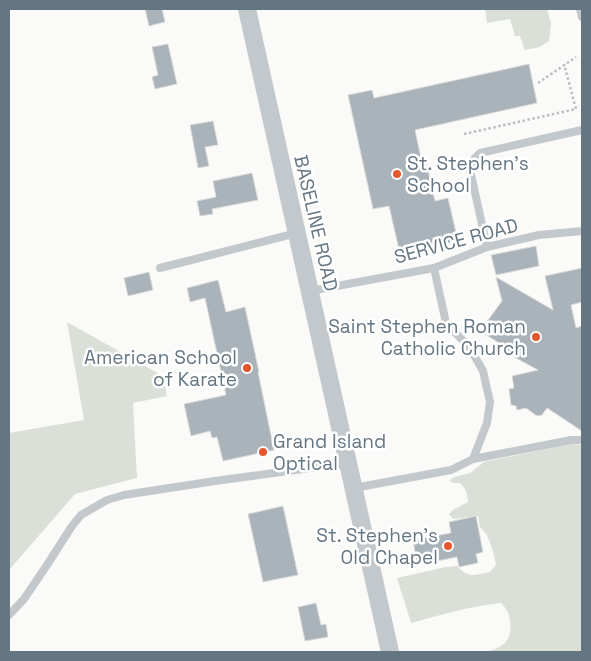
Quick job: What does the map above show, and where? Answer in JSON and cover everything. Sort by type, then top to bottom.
[{"type":"street","name":"BASELINE ROAD","points":[[246,9],[390,652]]},
{"type":"lane","points":[[580,9],[582,17]]},
{"type":"lane","points":[[487,247],[470,170],[473,160],[480,153],[582,130]]},
{"type":"lane","name":"SERVICE ROAD","points":[[310,291],[434,268],[487,247],[540,235],[582,231]]},
{"type":"lane","points":[[160,268],[297,233]]},
{"type":"lane","points":[[434,268],[446,323],[470,348],[483,371],[490,402],[487,423],[473,459]]},
{"type":"lane","points":[[353,488],[451,470],[473,459],[571,440],[582,440]]},
{"type":"lane","points":[[9,615],[24,599],[81,515],[107,500],[124,495],[214,480],[348,462]]},
{"type":"path","points":[[538,83],[576,56]]},
{"type":"path","points":[[464,134],[576,109],[564,64]]},
{"type":"shaded area","points":[[485,9],[547,9],[551,23],[549,41],[540,47],[525,50],[520,36],[515,36],[510,19],[487,23]]},
{"type":"shaded area","points":[[67,322],[163,376],[167,396],[133,403],[137,478],[75,494],[9,570],[9,433],[84,420]]},
{"type":"shaded area","points":[[570,444],[582,445],[582,652],[483,652],[500,646],[508,639],[510,634],[509,616],[501,603],[444,614],[411,623],[397,578],[457,566],[465,573],[476,575],[490,572],[496,565],[493,551],[487,535],[480,527],[478,516],[453,519],[449,514],[468,502],[466,491],[462,485],[449,481],[454,477],[470,473],[484,462]]},
{"type":"building","points":[[145,9],[162,9],[165,22],[149,26]]},
{"type":"building","points":[[168,44],[177,84],[155,89],[152,77],[158,75],[152,47]]},
{"type":"building","name":"St. Stephen's School","points":[[529,64],[537,103],[415,130],[422,163],[426,162],[435,201],[448,198],[458,241],[400,254],[389,206],[373,209],[348,95],[372,90],[374,98]]},
{"type":"building","points":[[213,121],[218,145],[205,147],[209,166],[198,168],[190,125]]},
{"type":"building","points":[[252,173],[258,200],[212,209],[213,214],[200,216],[197,201],[216,197],[213,181]]},
{"type":"building","points":[[536,246],[539,266],[496,275],[491,255]]},
{"type":"building","name":"Saint Stephen Roman Catholic Church","points":[[582,268],[582,302],[571,305],[576,328],[582,326],[582,431],[547,408],[542,415],[537,416],[526,408],[517,410],[516,406],[511,405],[509,389],[514,388],[512,376],[538,370],[505,352],[508,349],[485,334],[490,327],[486,323],[502,301],[496,277],[553,310],[545,276]]},
{"type":"building","points":[[149,272],[153,290],[128,296],[124,278]]},
{"type":"building","points":[[218,280],[226,312],[245,307],[274,450],[223,461],[217,437],[212,438],[210,431],[191,436],[184,404],[226,395],[205,298],[190,302],[187,288]]},
{"type":"building","points":[[283,506],[298,575],[263,582],[248,514]]},
{"type":"building","name":"St. Stephen's Old Chapel","points":[[476,516],[483,552],[476,554],[478,563],[459,567],[457,557],[417,565],[413,540],[451,533],[449,522]]},
{"type":"building","points":[[316,603],[321,625],[326,624],[328,637],[305,641],[298,607]]},
{"type":"place","name":"St. Stephen's School","points":[[397,174]]},
{"type":"place","name":"Saint Stephen Roman Catholic Church","points":[[536,337]]},
{"type":"place","name":"American School of Karate","points":[[247,368]]},
{"type":"place","name":"Grand Island Optical","points":[[263,452]]},
{"type":"place","name":"St. Stephen's Old Chapel","points":[[448,546]]}]
